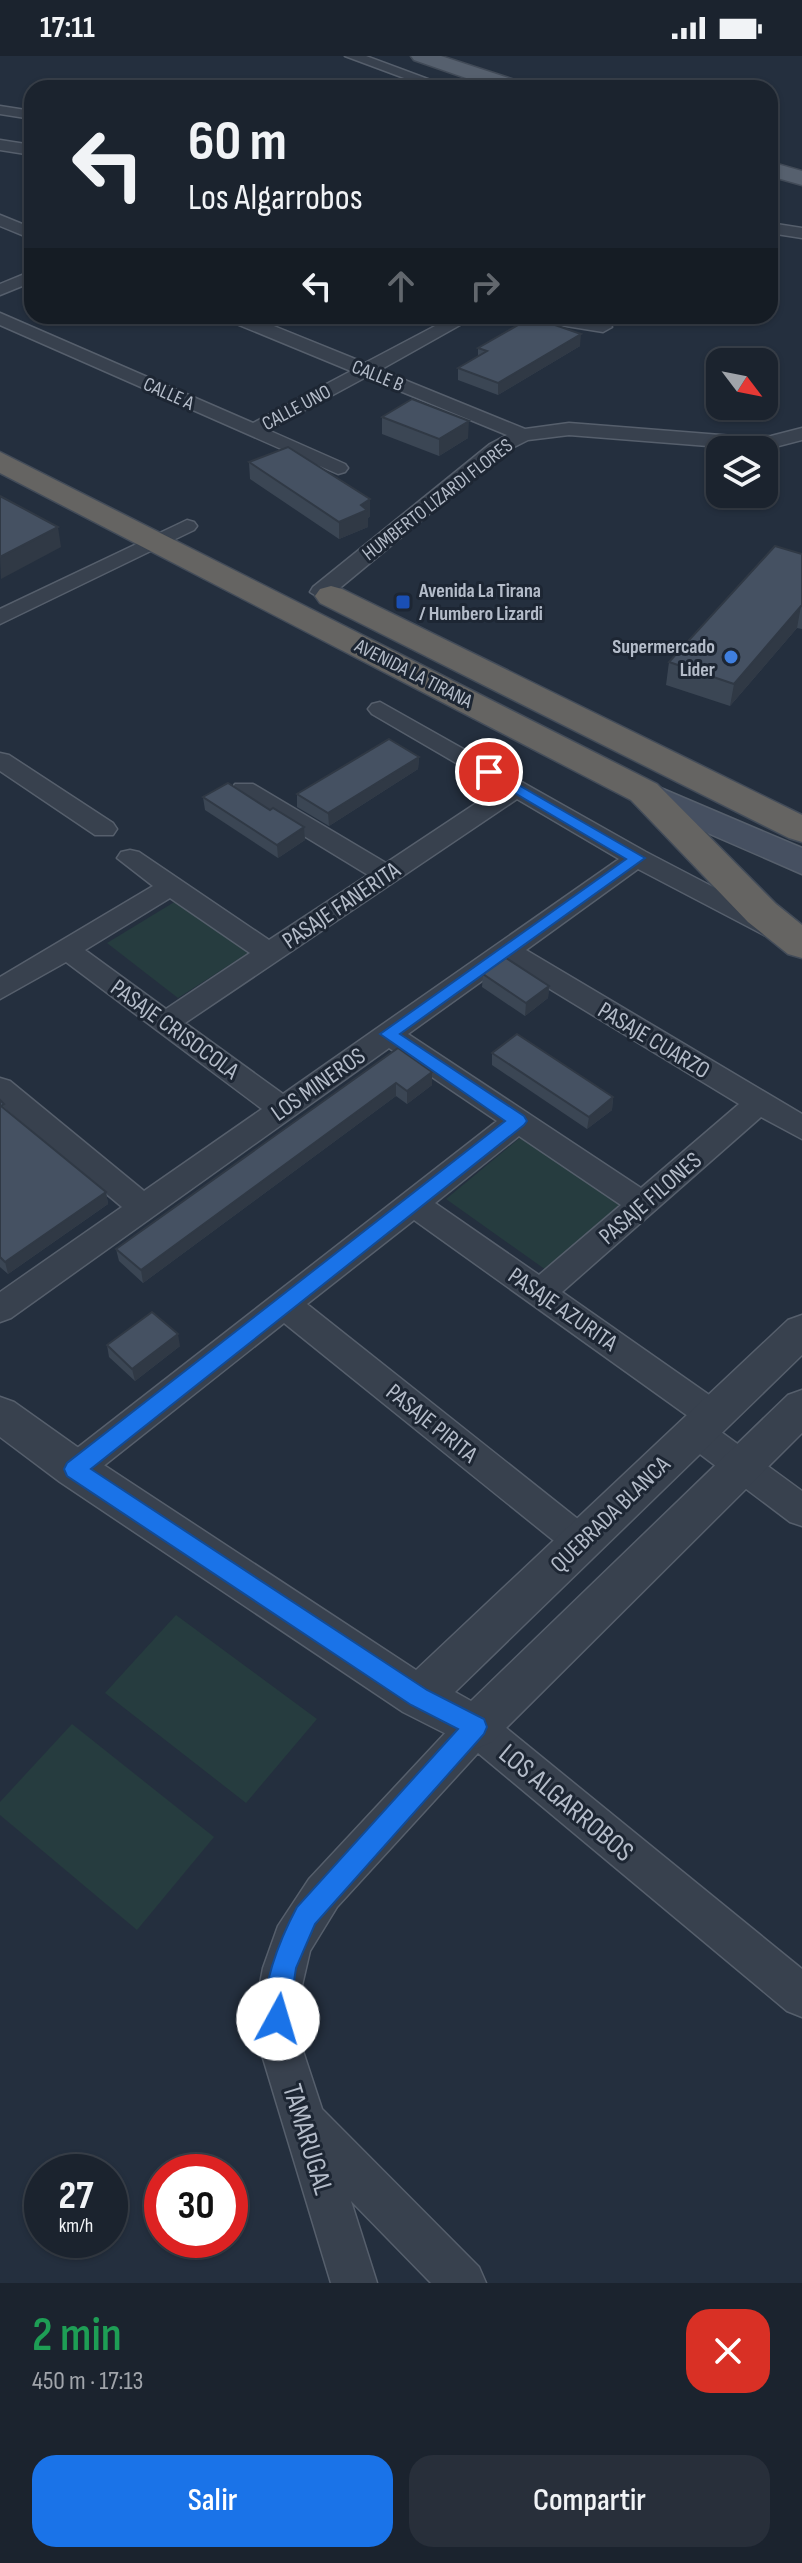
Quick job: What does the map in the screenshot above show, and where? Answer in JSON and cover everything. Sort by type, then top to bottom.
[{"type":"highway","name":"AVENIDA LA TIRANA","points":[[0,435],[644,792],[795,941]]},
{"type":"highway","name":"AVENIDA LA TIRANA","points":[[0,461],[172,533],[294,578],[796,825]]},
{"type":"main road","points":[[384,56],[454,80]]},
{"type":"main road","points":[[421,56],[492,80]]},
{"type":"main road","points":[[778,171],[802,178]]},
{"type":"main road","points":[[778,184],[802,190]]},
{"type":"main road","points":[[644,792],[802,862]]},
{"type":"street","points":[[352,56],[422,80]]},
{"type":"street","points":[[0,110],[24,114]]},
{"type":"street","points":[[0,145],[24,149]]},
{"type":"street","points":[[0,220],[24,230]]},
{"type":"street","points":[[778,229],[802,233]]},
{"type":"street","points":[[0,290],[24,280]]},
{"type":"street","name":"CALLE A","points":[[0,318],[338,468]]},
{"type":"street","name":"CALLE B","points":[[253,324],[523,435]]},
{"type":"street","name":"CALLE UNO","points":[[252,431],[450,324]]},
{"type":"street","points":[[584,324],[603,327]]},
{"type":"street","name":"HUMBERTO LIZARDI FLORES","points":[[294,578],[497,448],[523,435],[569,429],[746,443],[771,442],[802,434]]},
{"type":"street","points":[[0,617],[172,533]]},
{"type":"street","name":"AVENIDA LA TIRANA","points":[[380,709],[637,858],[795,941]]},
{"type":"street","points":[[0,760],[104,829]]},
{"type":"street","name":"PASAJE FANERITA","points":[[165,1023],[516,788]]},
{"type":"street","points":[[244,789],[386,875]]},
{"type":"street","points":[[130,858],[269,953]]},
{"type":"street","name":"LOS MINEROS","points":[[0,1309],[637,858]]},
{"type":"street","points":[[0,990],[171,886]]},
{"type":"street","name":"PASAJE CRISOCOLA","points":[[67,950],[283,1109]]},
{"type":"street","name":"PASAJE CUARZO","points":[[507,951],[802,1128]]},
{"type":"street","points":[[388,1034],[643,1204]]},
{"type":"street","points":[[0,1088],[144,1208]]},
{"type":"street","name":"PASAJE FILONES","points":[[540,1293],[759,1103]]},
{"type":"street","points":[[75,1469],[518,1121]]},
{"type":"street","name":"PASAJE AZURITA","points":[[413,1203],[540,1293],[705,1424],[741,1468],[802,1511]]},
{"type":"street","name":"PASAJE PIRITA","points":[[284,1304],[581,1542]]},
{"type":"street","name":"QUEBRADA BLANCA","points":[[419,1697],[802,1331]]},
{"type":"street","points":[[476,1727],[802,1407]]},
{"type":"street","name":"LOS ALGARROBOS","points":[[0,1414],[75,1469],[419,1697],[476,1727],[802,1996]]},
{"type":"street","name":"TAMARUGAL","points":[[354,2283],[280,2045],[278,2019],[284,1968],[293,1941],[323,1893],[476,1727]]},
{"type":"street","points":[[304,2123],[463,2283]]},
{"type":"green space","points":[[176,901],[248,953],[178,998],[107,943]]},
{"type":"green space","points":[[521,1137],[620,1204],[546,1270],[446,1199]]},
{"type":"green space","points":[[176,1615],[317,1719],[246,1803],[105,1693]]},
{"type":"green space","points":[[72,1724],[214,1837],[137,1930],[0,1815],[0,1802]]},
{"type":"building","points":[[520,324],[552,324],[581,334],[498,383],[458,368],[487,351],[478,348]]},
{"type":"building","points":[[412,399],[469,421],[439,439],[382,417]]},
{"type":"building","points":[[288,447],[370,499],[361,505],[367,510],[339,522],[249,462]]},
{"type":"building","points":[[0,496],[58,527],[0,557]]},
{"type":"building","name":"Supermercado Lider","points":[[775,546],[802,554],[802,606],[734,684],[669,662]]},
{"type":"building","points":[[389,739],[419,757],[328,813],[297,794]]},
{"type":"building","points":[[228,783],[304,827],[277,845],[203,797]]},
{"type":"building","points":[[506,958],[549,986],[526,1003],[483,974]]},
{"type":"building","points":[[517,1034],[613,1097],[589,1117],[492,1053]]},
{"type":"building","points":[[398,1048],[432,1072],[407,1091],[396,1083],[141,1270],[116,1249]]},
{"type":"building","points":[[0,1100],[4,1104],[1,1106],[106,1192],[5,1262],[0,1257]]},
{"type":"building","points":[[152,1312],[178,1334],[132,1369],[107,1345]]},
{"type":"place","name":"Avenida La Tirana / Humbero Lizardi","points":[[403,602]]},
{"type":"place","name":"Supermercado Lider","points":[[731,657]]},
{"type":"route","points":[[278,2019],[284,1968],[306,1915],[476,1727],[419,1697],[75,1469],[518,1121],[388,1034],[637,858],[489,772]]}]
